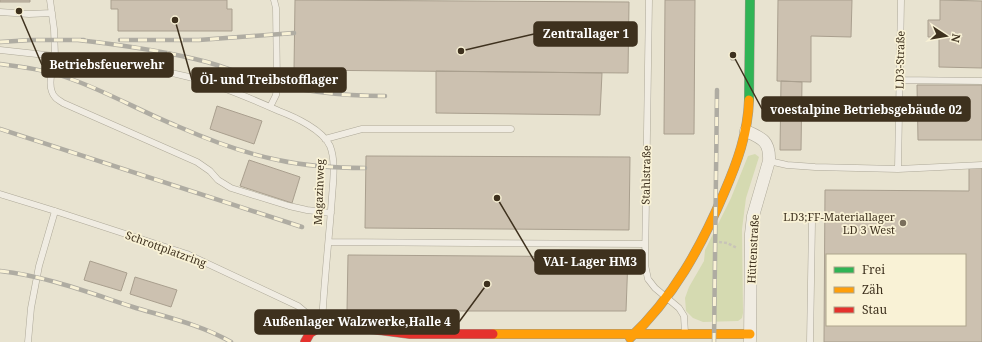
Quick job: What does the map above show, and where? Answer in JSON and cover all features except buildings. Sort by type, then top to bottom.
[{"type":"street","points":[[625,342],[635,334],[666,298],[701,242],[734,168],[746,131],[749,109],[750,0]]},
{"type":"street","name":"Hüttenstraße","points":[[635,334],[662,338],[685,334],[750,338],[751,234],[753,216],[769,161],[769,152],[764,140],[746,131]]},
{"type":"street","points":[[305,342],[310,333],[322,326],[339,325],[410,334],[635,334]]},
{"type":"lane","points":[[50,0],[54,29],[54,56],[50,82],[51,91],[55,97],[63,103],[197,162],[210,171],[218,180],[231,188],[289,206],[331,213]]},
{"type":"lane","points":[[270,107],[276,95],[277,84],[276,8],[274,0]]},
{"type":"lane","name":"Stahlstraße","points":[[649,0],[645,265],[648,279],[655,288],[679,308],[684,316],[685,334]]},
{"type":"lane","name":"LD3-Straße","points":[[898,169],[901,0]]},
{"type":"lane","points":[[0,12],[29,14],[52,13]]},
{"type":"lane","points":[[0,50],[156,70],[189,78],[220,87],[270,107],[305,123],[326,139],[362,129],[511,129]]},
{"type":"lane","points":[[899,80],[982,81]]},
{"type":"lane","name":"Magazinweg","points":[[322,326],[331,213],[333,157],[326,139]]},
{"type":"lane","points":[[769,161],[787,165],[815,167],[898,169],[982,165]]},
{"type":"lane","name":"Schrottplatzring","points":[[0,194],[55,210],[187,254],[298,306],[322,326]]},
{"type":"lane","points":[[28,342],[31,308],[39,266],[55,210]]},
{"type":"lane","points":[[810,342],[812,222]]},
{"type":"lane","points":[[329,242],[645,244]]},
{"type":"path","points":[[719,242],[727,243],[737,248]]},
{"type":"green space","points":[[755,154],[759,157],[746,198],[742,229],[742,318],[738,321],[703,322],[693,318],[686,311],[685,298],[689,287],[704,261],[705,250],[731,198],[748,156]]},
{"type":"railway","points":[[120,40],[199,40],[294,33]]},
{"type":"railway","points":[[0,42],[31,40],[84,40]]},
{"type":"railway","points":[[78,40],[143,49],[191,58],[292,88],[338,94],[385,96]]},
{"type":"railway","points":[[0,64],[60,75],[96,89],[189,131],[226,146],[252,154],[310,165],[365,168]]},
{"type":"railway","points":[[714,342],[717,90]]},
{"type":"railway","points":[[0,129],[302,227]]},
{"type":"railway","points":[[0,271],[17,273],[68,286],[196,326],[231,342]]},
{"type":"traffic: fast","points":[[749,100],[750,0]]},
{"type":"traffic: slow","points":[[630,338],[660,306],[673,289],[706,233],[737,159],[744,136],[749,100]]},
{"type":"traffic: slow","points":[[493,334],[750,334]]},
{"type":"traffic: jam","points":[[305,342],[310,333],[322,326],[339,325],[410,334],[493,334]]},
{"type":"place","name":"Betriebsfeuerwehr","points":[[19,11]]},
{"type":"place","name":"Öl- und Treibstofflager","points":[[175,20]]},
{"type":"place","name":"Zentrallager 1","points":[[461,51]]},
{"type":"place","name":"voestalpine Betriebsgebäude 02","points":[[733,55]]},
{"type":"place","name":"VAI- Lager HM3","points":[[497,198]]},
{"type":"place","name":"LD3;FF-Materiallager LD 3 West","points":[[903,223]]},
{"type":"place","name":"Außenlager Walzwerke,Halle 4","points":[[487,284]]}]
